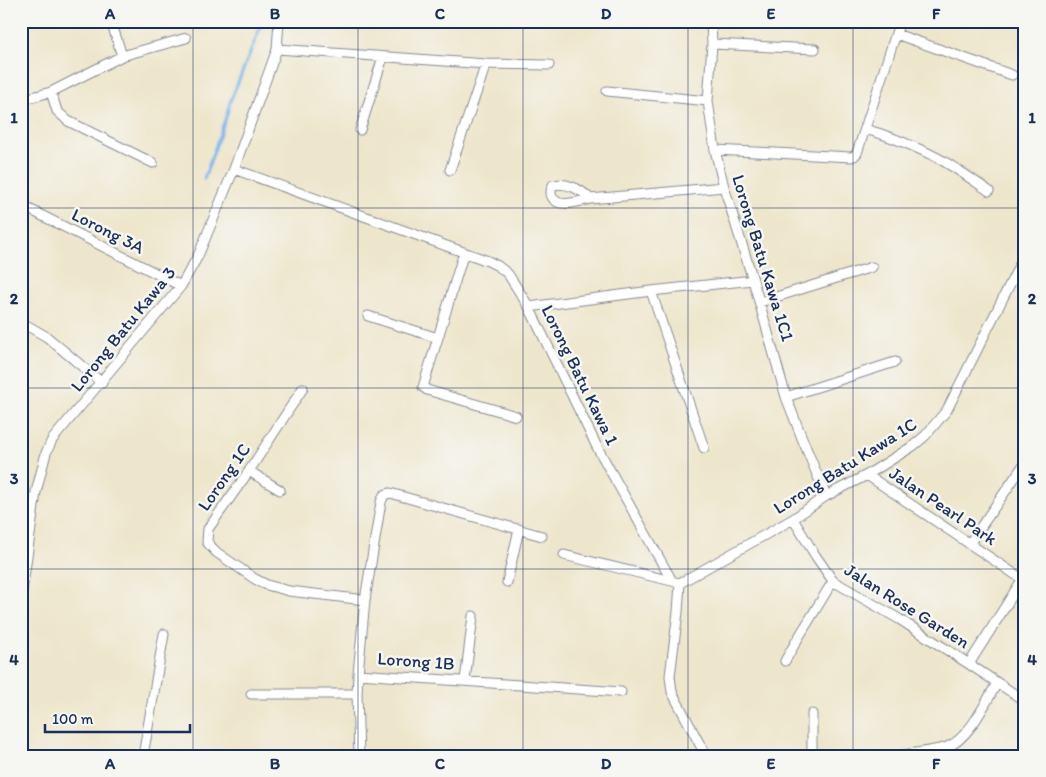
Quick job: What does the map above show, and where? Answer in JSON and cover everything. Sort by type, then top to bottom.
[{"type":"street","points":[[111,21],[122,56]]},
{"type":"street","name":"Lorong Batu Kawa 3","points":[[21,599],[36,492],[46,453],[52,440],[181,286],[198,256],[234,169],[277,49],[279,21]]},
{"type":"street","name":"Lorong Batu Kawa 1C1","points":[[711,21],[712,44],[708,100],[715,150],[724,188],[760,302],[786,397],[826,496]]},
{"type":"street","points":[[715,150],[854,156],[857,153],[900,21]]},
{"type":"street","points":[[896,34],[1012,75]]},
{"type":"street","points":[[21,100],[51,92],[122,56],[186,38]]},
{"type":"street","points":[[712,44],[815,49]]},
{"type":"street","points":[[277,49],[486,64],[549,65]]},
{"type":"street","points":[[360,130],[383,57]]},
{"type":"street","points":[[450,170],[486,64]]},
{"type":"street","points":[[607,91],[708,100]]},
{"type":"street","points":[[51,92],[57,111],[68,121],[154,163]]},
{"type":"street","points":[[865,129],[878,132],[931,154],[989,190]]},
{"type":"street","name":"Lorong Batu Kawa 1","points":[[234,169],[488,261],[508,274],[529,307],[597,447],[676,582]]},
{"type":"street","points":[[590,199],[724,188]]},
{"type":"street","name":"Lorong 3A","points":[[21,205],[181,286]]},
{"type":"street","points":[[464,252],[423,387],[427,390],[516,416]]},
{"type":"street","name":"Lorong Batu Kawa 1C","points":[[676,582],[794,519],[826,496],[867,475],[913,446],[925,436],[947,410],[1025,254]]},
{"type":"street","points":[[760,302],[872,267]]},
{"type":"street","points":[[529,307],[753,280]]},
{"type":"street","points":[[651,291],[704,448]]},
{"type":"street","points":[[368,316],[438,338]]},
{"type":"street","points":[[21,322],[48,337],[102,382]]},
{"type":"street","points":[[786,397],[895,362]]},
{"type":"street","name":"Lorong 1C","points":[[303,388],[249,471],[208,529],[207,542],[216,552],[267,585],[289,590],[365,600]]},
{"type":"street","points":[[969,544],[1024,467]]},
{"type":"street","points":[[249,471],[280,490]]},
{"type":"street","name":"Jalan Pearl Park","points":[[867,475],[1024,581]]},
{"type":"street","name":"Lorong 1B","points":[[519,530],[390,494],[384,496],[379,510],[365,600],[358,674],[622,692]]},
{"type":"street","name":"Jalan Rose Garden","points":[[794,519],[833,581],[899,619],[1025,701]]},
{"type":"street","points":[[506,582],[519,530],[542,536]]},
{"type":"street","points":[[564,555],[676,582],[678,612],[670,676],[672,692],[706,756]]},
{"type":"street","points":[[785,661],[833,581]]},
{"type":"street","points":[[969,664],[1024,581]]},
{"type":"street","points":[[465,681],[473,616]]},
{"type":"street","points":[[143,756],[164,634]]},
{"type":"street","points":[[358,674],[359,756]]},
{"type":"street","points":[[900,756],[948,746],[955,742],[973,724],[997,683]]},
{"type":"street","points":[[251,694],[357,694]]},
{"type":"street","points":[[812,714],[812,756]]},
{"type":"waterway","points":[[204,179],[230,102],[263,21]]}]
